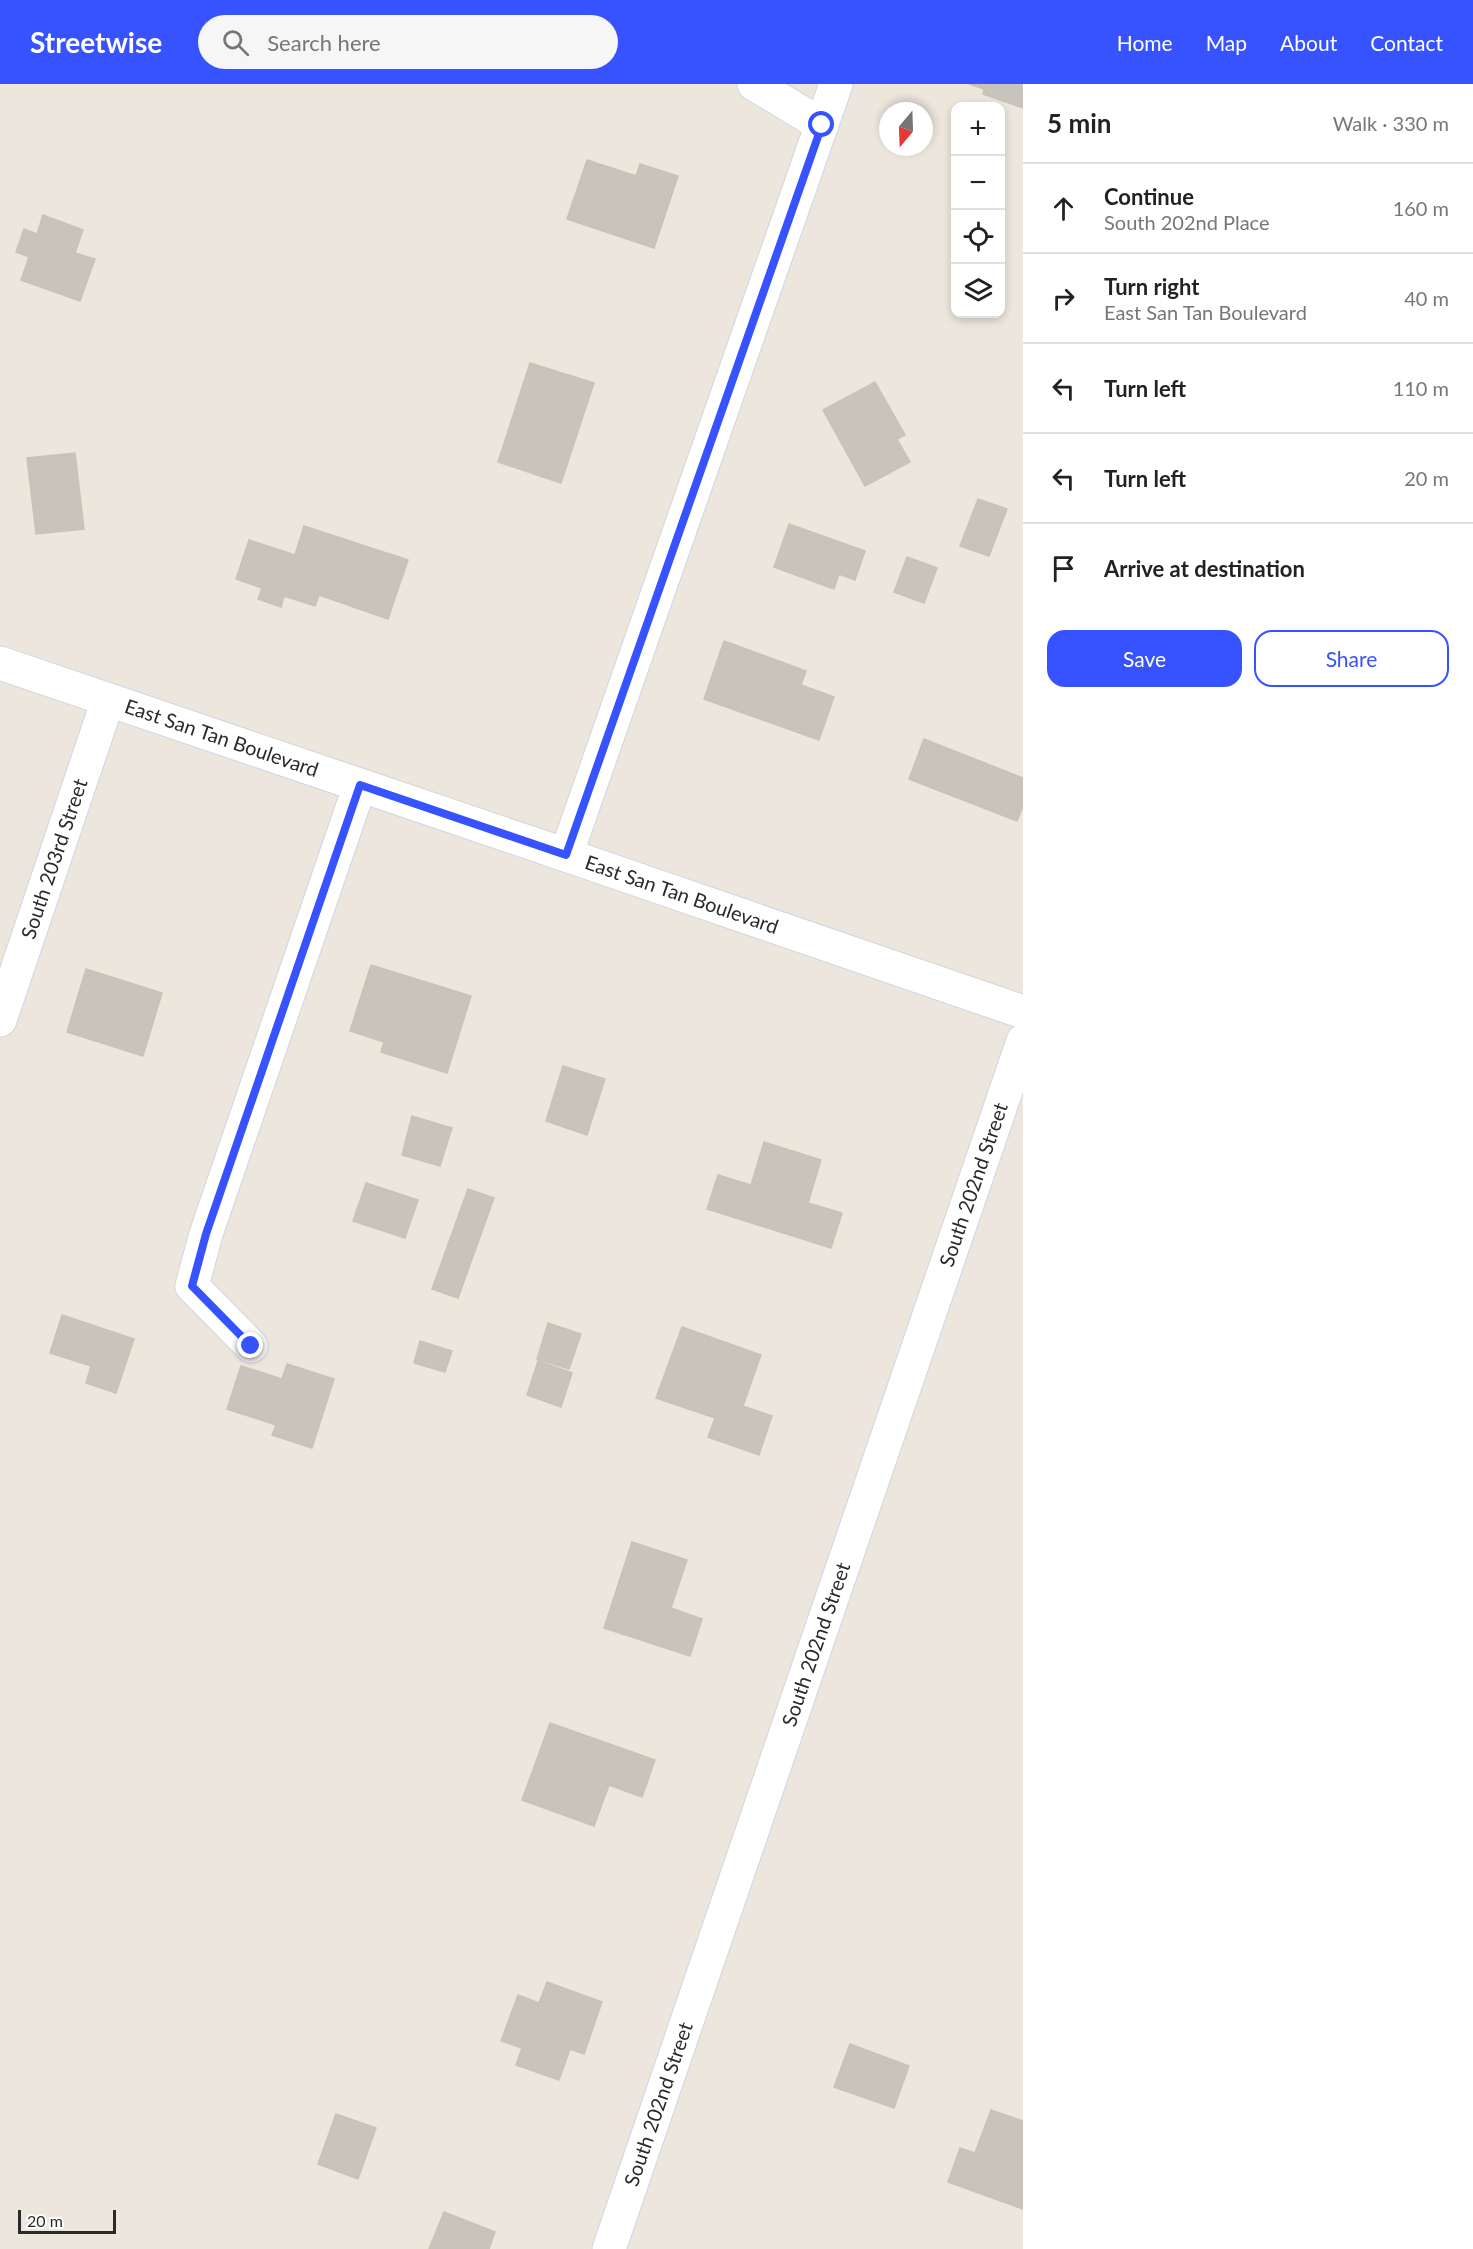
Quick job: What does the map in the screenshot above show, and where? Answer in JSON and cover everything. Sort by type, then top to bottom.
[{"type":"street","points":[[754,84],[822,125]]},
{"type":"street","points":[[566,855],[836,84]]},
{"type":"street","name":"East San Tan Boulevard","points":[[0,663],[1023,1012]]},
{"type":"street","name":"South 203rd Street","points":[[0,1020],[108,700]]},
{"type":"street","points":[[251,1346],[192,1286],[206,1234],[360,785]]},
{"type":"street","name":"South 202nd Street","points":[[609,2249],[1023,1041]]},
{"type":"building","points":[[969,84],[1023,84],[1023,108],[983,94],[984,89]]},
{"type":"building","points":[[587,160],[636,176],[640,164],[678,176],[654,248],[567,219]]},
{"type":"building","points":[[43,215],[83,230],[75,253],[95,259],[80,301],[21,280],[29,257],[16,252],[24,229],[37,234]]},
{"type":"building","points":[[530,363],[594,383],[561,483],[498,462]]},
{"type":"building","points":[[875,382],[905,435],[897,439],[910,462],[865,486],[823,410]]},
{"type":"building","points":[[75,453],[84,529],[36,534],[27,458]]},
{"type":"building","points":[[978,499],[1007,509],[989,556],[960,546]]},
{"type":"building","points":[[789,524],[865,551],[855,580],[839,574],[834,589],[774,567]]},
{"type":"building","points":[[304,526],[408,560],[388,619],[319,595],[315,606],[284,596],[281,607],[258,599],[262,588],[236,579],[249,540],[295,555]]},
{"type":"building","points":[[907,557],[937,568],[924,603],[894,592]]},
{"type":"building","points":[[724,641],[806,671],[801,685],[834,697],[819,740],[704,699]]},
{"type":"building","points":[[924,739],[1023,778],[1023,806],[1017,821],[909,779]]},
{"type":"building","points":[[371,965],[471,996],[447,1073],[381,1052],[384,1042],[350,1031]]},
{"type":"building","points":[[86,969],[162,993],[143,1056],[67,1032]]},
{"type":"building","points":[[563,1066],[605,1079],[587,1135],[546,1121]]},
{"type":"building","points":[[412,1116],[452,1128],[440,1166],[402,1155]]},
{"type":"building","points":[[764,1142],[821,1160],[808,1203],[842,1213],[831,1248],[707,1209],[718,1175],[751,1185]]},
{"type":"building","points":[[366,1183],[418,1200],[405,1238],[353,1221]]},
{"type":"building","points":[[468,1189],[494,1198],[458,1298],[432,1289]]},
{"type":"building","points":[[62,1315],[134,1339],[116,1393],[86,1383],[91,1366],[50,1353]]},
{"type":"building","points":[[548,1323],[581,1334],[569,1369],[537,1359]]},
{"type":"building","points":[[682,1327],[761,1355],[743,1406],[772,1416],[759,1455],[708,1437],[715,1418],[656,1398]]},
{"type":"building","points":[[420,1341],[452,1351],[445,1372],[414,1363]]},
{"type":"building","points":[[538,1361],[572,1373],[561,1407],[527,1395]]},
{"type":"building","points":[[287,1364],[334,1379],[312,1448],[272,1435],[276,1425],[227,1409],[241,1366],[282,1379]]},
{"type":"building","points":[[632,1542],[687,1560],[671,1608],[702,1619],[690,1656],[604,1628]]},
{"type":"building","points":[[550,1723],[655,1760],[642,1797],[609,1785],[594,1826],[522,1800]]},
{"type":"building","points":[[547,1982],[602,2002],[584,2054],[570,2049],[559,2080],[516,2065],[522,2048],[501,2041],[518,1995],[539,2003]]},
{"type":"building","points":[[850,2044],[909,2066],[894,2108],[834,2087]]},
{"type":"building","points":[[991,2110],[1023,2121],[1023,2209],[948,2182],[960,2148],[975,2153]]},
{"type":"building","points":[[336,2114],[376,2128],[358,2179],[318,2164]]},
{"type":"building","points":[[444,2212],[495,2232],[489,2249],[429,2249]]},
{"type":"route","points":[[251,1346],[192,1286],[206,1234],[360,785],[566,855],[822,125]]}]
